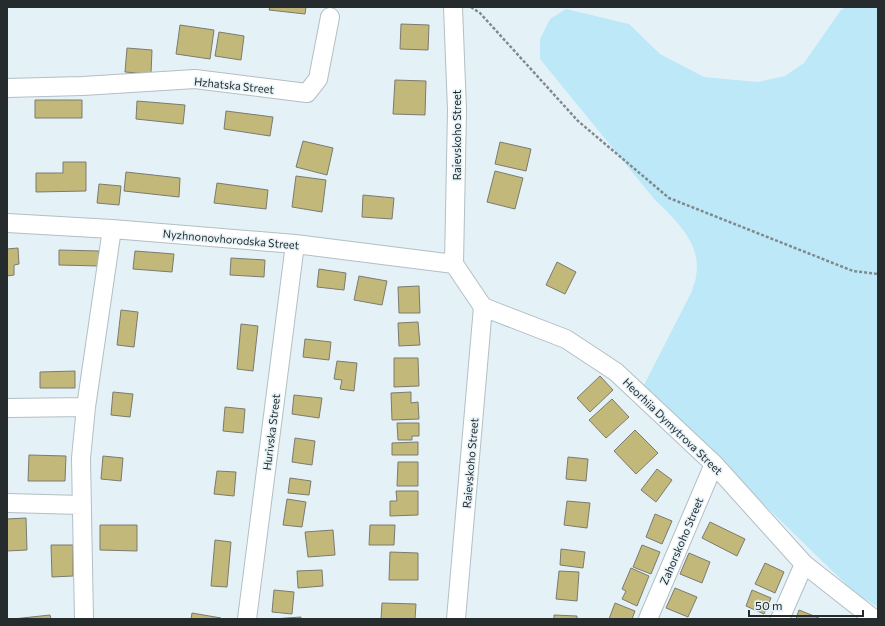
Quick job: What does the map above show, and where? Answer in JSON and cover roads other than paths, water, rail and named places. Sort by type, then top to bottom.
[{"type":"street","name":"Raievskoho Street","points":[[453,7],[457,110],[454,264]]},
{"type":"street","name":"Hzhatska Street","points":[[7,88],[83,86],[195,79],[307,93],[318,79],[330,17]]},
{"type":"street","name":"Nyzhnonovhorodska Street","points":[[7,223],[112,229],[295,244],[454,264]]},
{"type":"street","points":[[84,619],[81,458],[86,407],[112,229]]},
{"type":"street","name":"Hurivska Street","points":[[247,619],[295,244]]},
{"type":"street","points":[[454,264],[483,307]]},
{"type":"street","name":"Raievskoho Street","points":[[456,619],[483,307]]},
{"type":"street","name":"Heorhiia Dymytrova Street","points":[[483,307],[566,339],[616,372],[714,464],[804,564],[874,619]]},
{"type":"street","points":[[7,408],[86,407]]},
{"type":"street","name":"Zahorskoho Street","points":[[648,619],[714,464]]},
{"type":"street","points":[[7,503],[82,505]]},
{"type":"street","points":[[780,619],[804,564]]}]
